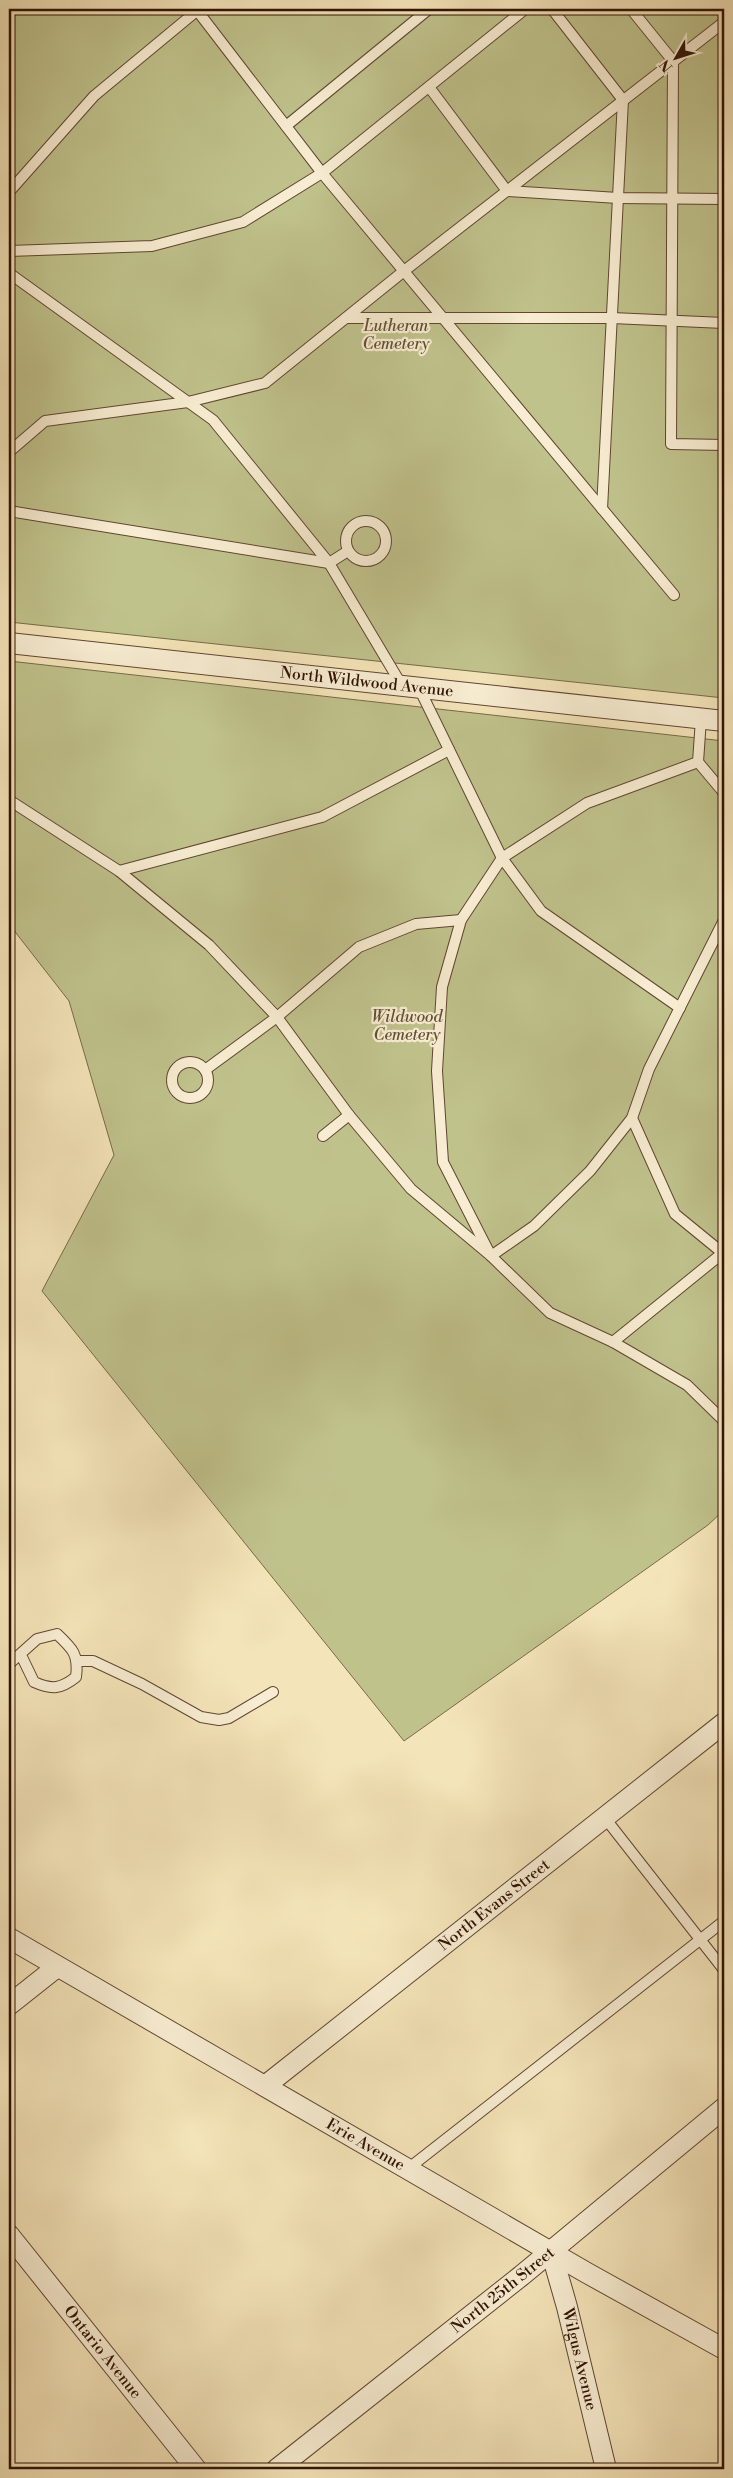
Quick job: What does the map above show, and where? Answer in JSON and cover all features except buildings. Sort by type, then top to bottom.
[{"type":"street","name":"North Wildwood Avenue","points":[[9,643],[409,685],[724,721]]},
{"type":"street","name":"North Evans Street","points":[[265,2086],[724,1723]]},
{"type":"street","name":"Erie Avenue","points":[[9,1938],[724,2349]]},
{"type":"street","points":[[9,2005],[57,1967]]},
{"type":"street","name":"North 25th Street","points":[[277,2469],[551,2251],[724,2108]]},
{"type":"street","name":"Ontario Avenue","points":[[9,2235],[196,2469]]},
{"type":"street","name":"Wilgus Avenue","points":[[551,2251],[563,2291],[606,2469]]},
{"type":"lane","points":[[9,192],[94,96],[197,9],[322,173],[674,595]]},
{"type":"lane","points":[[286,126],[429,9]]},
{"type":"lane","points":[[9,251],[152,246],[243,222],[322,173],[525,9]]},
{"type":"lane","points":[[552,9],[624,100],[602,509]]},
{"type":"lane","points":[[631,9],[673,61],[671,444],[724,445]]},
{"type":"lane","points":[[9,452],[45,421],[188,402],[265,383],[404,271],[724,22]]},
{"type":"lane","points":[[428,87],[507,191],[618,198],[673,197],[724,199]]},
{"type":"lane","points":[[9,273],[213,420],[329,563],[449,750],[502,858],[541,911],[680,1008]]},
{"type":"lane","points":[[346,318],[442,316],[612,318],[724,323]]},
{"type":"lane","points":[[9,511],[329,563],[348,551]]},
{"type":"lane","points":[[372,521],[383,529],[385,548],[376,558],[370,561],[358,560],[348,551],[345,537],[348,531],[358,522],[372,521]]},
{"type":"lane","points":[[701,718],[698,762],[724,793]]},
{"type":"lane","points":[[119,871],[322,817],[449,750]]},
{"type":"lane","points":[[491,1256],[443,1162],[438,1071],[442,987],[461,920],[502,858],[587,803],[698,762]]},
{"type":"lane","points":[[9,800],[119,871],[209,945],[277,1017],[349,1115],[411,1189],[491,1256],[550,1313],[613,1342],[687,1385],[724,1421]]},
{"type":"lane","points":[[204,1070],[277,1017],[359,947],[416,924],[461,920]]},
{"type":"lane","points":[[491,1256],[534,1226],[590,1171],[632,1118],[649,1069],[724,920]]},
{"type":"lane","points":[[322,1136],[349,1115]]},
{"type":"lane","points":[[613,1342],[724,1253],[675,1214],[632,1118]]},
{"type":"lane","points":[[9,1664],[37,1639],[57,1634],[67,1644],[78,1661],[76,1677],[64,1687],[48,1688],[34,1682],[21,1655]]},
{"type":"lane","points":[[78,1661],[93,1661],[202,1717],[219,1720],[237,1713],[273,1692]]},
{"type":"lane","points":[[605,1818],[724,1970]]},
{"type":"lane","points":[[409,2168],[724,1921]]},
{"type":"green space","name":"Lutheran Cemetery","points":[[9,9],[724,9],[724,698],[9,622]]},
{"type":"green space","name":"Wildwood Cemetery","points":[[9,661],[724,741],[724,1510],[708,1525],[404,1741],[42,1291],[114,1155],[69,1001],[9,924]]}]
